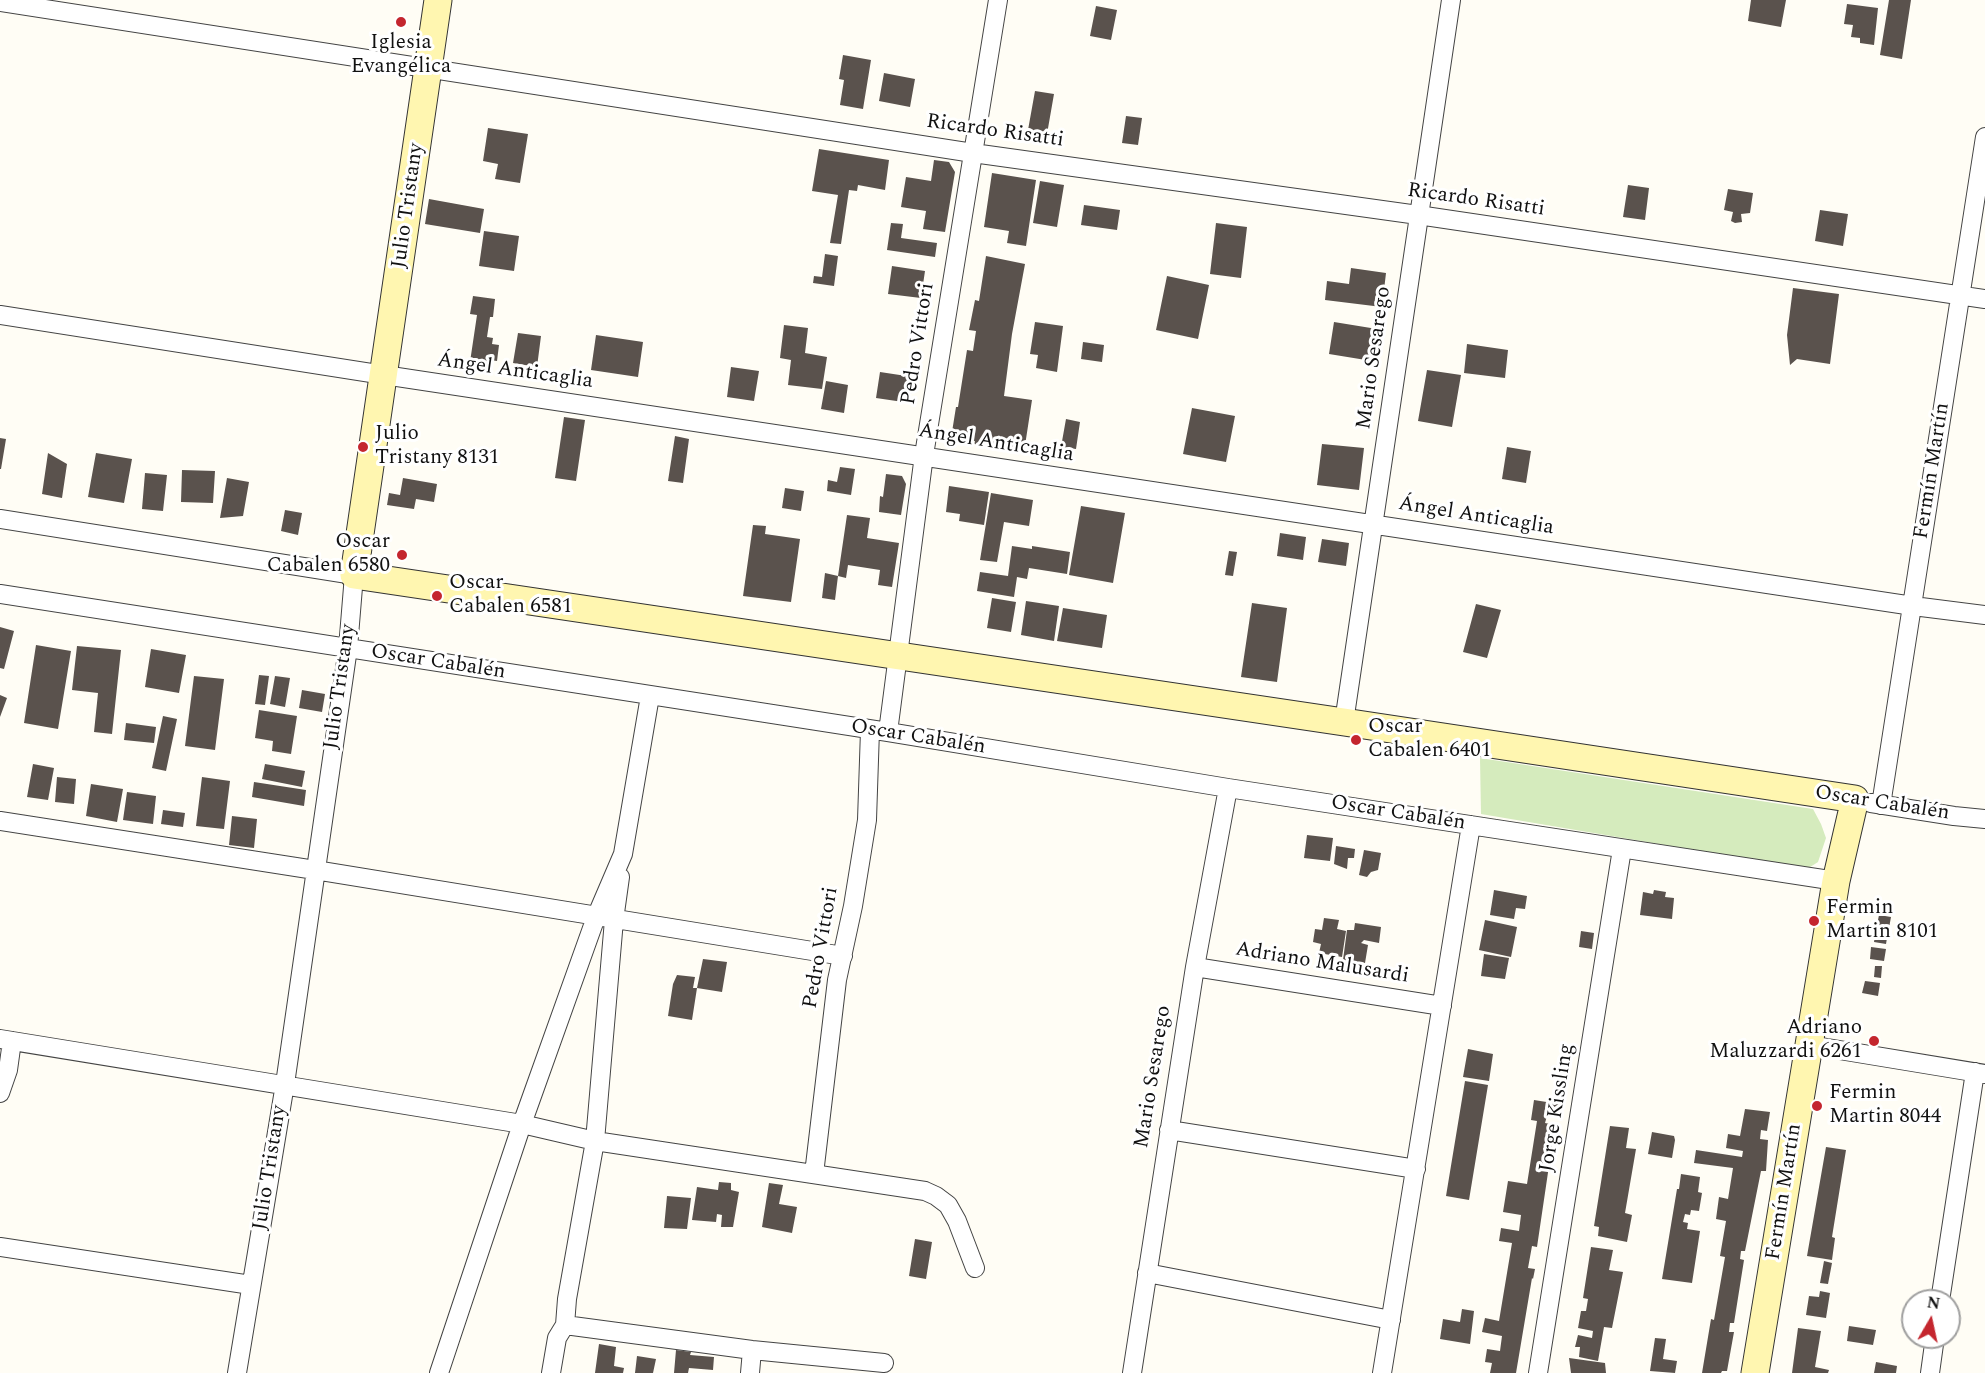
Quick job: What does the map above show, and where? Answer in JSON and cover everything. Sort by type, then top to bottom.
[{"type":"main road","name":"Julio Tristany","points":[[354,575],[438,0]]},
{"type":"main road","name":"Oscar Cabalén","points":[[354,575],[1855,799]]},
{"type":"main road","name":"Fermín Martín","points":[[1755,1373],[1836,881],[1855,799]]},
{"type":"street","name":"Pedro Vittori","points":[[813,1173],[837,980],[853,906],[879,731],[898,655],[924,455],[998,0]]},
{"type":"street","name":"Mario Sesarego","points":[[1344,722],[1451,0]]},
{"type":"street","name":"Ricardo Risatti","points":[[0,2],[973,153],[1418,215],[1985,299]]},
{"type":"street","name":"Fermín Martín","points":[[1881,805],[1985,137]]},
{"type":"street","name":"Ángel Anticaglia","points":[[0,315],[1374,525],[1985,615]]},
{"type":"street","points":[[0,519],[354,575]]},
{"type":"street","name":"Julio Tristany","points":[[237,1373],[285,1084],[348,648],[354,575]]},
{"type":"street","name":"Oscar Cabalén","points":[[0,594],[879,731],[1228,788],[1836,881]]},
{"type":"street","points":[[439,1373],[522,1124],[605,919],[623,854],[651,696]]},
{"type":"street","name":"Mario Sesarego","points":[[1132,1373],[1168,1130],[1228,788]]},
{"type":"street","name":"Oscar Cabalén","points":[[1855,799],[1881,805],[1985,819]]},
{"type":"street","points":[[0,821],[843,956]]},
{"type":"street","points":[[1383,1373],[1471,825]]},
{"type":"street","name":"Jorge Kissling","points":[[1538,1373],[1622,849]]},
{"type":"street","points":[[551,1373],[557,1338],[565,1325],[567,1299],[595,1141],[605,919]]},
{"type":"street","name":"Adriano Malusardi","points":[[1195,967],[1442,1006]]},
{"type":"street","points":[[0,1093],[8,1070],[6,1040],[522,1124],[595,1141],[925,1191],[948,1205],[957,1221],[975,1268]]},
{"type":"street","points":[[1809,1045],[1980,1073],[1943,1289]]},
{"type":"street","points":[[1168,1130],[1416,1169]]},
{"type":"street","points":[[0,1247],[251,1285]]},
{"type":"street","points":[[1146,1273],[1391,1320]]},
{"type":"street","points":[[565,1325],[752,1350],[884,1363]]},
{"type":"street","points":[[1930,1373],[1933,1349]]},
{"type":"street","points":[[750,1373],[752,1350]]},
{"type":"green space","points":[[1480,758],[1813,809],[1826,838],[1818,862],[1807,869],[1481,814]]},
{"type":"building","points":[[1751,0],[1786,0],[1781,27],[1748,21]]},
{"type":"building","points":[[1889,0],[1911,0],[1902,59],[1880,55]]},
{"type":"building","points":[[1847,4],[1878,8],[1874,45],[1860,43],[1860,38],[1851,37],[1853,25],[1844,24]]},
{"type":"building","points":[[1096,6],[1117,10],[1111,40],[1090,36]]},
{"type":"building","points":[[843,55],[871,60],[863,109],[840,105],[844,80],[839,79]]},
{"type":"building","points":[[884,73],[915,79],[910,107],[879,101]]},
{"type":"building","points":[[1035,91],[1054,94],[1047,134],[1028,130]]},
{"type":"building","points":[[1126,116],[1142,118],[1138,145],[1122,143]]},
{"type":"building","points":[[488,128],[528,134],[520,183],[495,179],[498,164],[483,161]]},
{"type":"building","points":[[819,149],[889,160],[885,190],[858,185],[857,191],[849,190],[841,244],[830,243],[838,195],[812,191]]},
{"type":"building","points":[[934,160],[949,162],[955,172],[945,232],[923,229],[926,211],[901,207],[906,177],[931,181]]},
{"type":"building","points":[[992,173],[1036,180],[1026,246],[1007,243],[1009,231],[984,227]]},
{"type":"building","points":[[1040,181],[1064,185],[1057,227],[1033,223]]},
{"type":"building","points":[[1628,185],[1649,188],[1645,220],[1623,217]]},
{"type":"building","points":[[1728,189],[1753,193],[1750,213],[1741,214],[1742,222],[1731,221],[1733,212],[1724,210]]},
{"type":"building","points":[[429,199],[484,209],[480,233],[425,224]]},
{"type":"building","points":[[1084,205],[1120,210],[1117,230],[1081,225]]},
{"type":"building","points":[[1820,210],[1848,214],[1843,246],[1815,241]]},
{"type":"building","points":[[891,223],[903,224],[901,238],[937,243],[935,257],[887,250]]},
{"type":"building","points":[[1216,223],[1247,227],[1241,278],[1210,274]]},
{"type":"building","points":[[484,231],[519,236],[514,271],[479,266]]},
{"type":"building","points":[[825,254],[838,256],[834,286],[813,283],[814,276],[822,277]]},
{"type":"building","points":[[986,256],[1025,264],[1012,334],[1004,396],[1032,400],[1024,452],[974,444],[975,441],[954,439],[952,432],[967,350],[973,351],[976,331],[969,330],[975,300],[979,301]]},
{"type":"building","points":[[892,266],[925,271],[921,298],[888,294]]},
{"type":"building","points":[[1351,268],[1386,273],[1382,307],[1325,300],[1327,281],[1349,284]]},
{"type":"building","points":[[1167,276],[1209,285],[1198,339],[1156,330]]},
{"type":"building","points":[[1793,288],[1839,294],[1830,364],[1797,359],[1790,365],[1787,335]]},
{"type":"building","points":[[473,296],[495,299],[487,337],[493,338],[492,344],[499,345],[497,361],[490,360],[489,364],[470,362],[477,315],[470,314]]},
{"type":"building","points":[[1035,322],[1063,326],[1057,372],[1036,368],[1038,355],[1030,354]]},
{"type":"building","points":[[1334,322],[1377,329],[1372,361],[1329,354]]},
{"type":"building","points":[[784,325],[808,328],[805,353],[827,357],[822,389],[788,385],[791,360],[780,358]]},
{"type":"building","points":[[518,333],[541,336],[537,367],[513,363]]},
{"type":"building","points":[[596,335],[643,342],[638,377],[591,370]]},
{"type":"building","points":[[1083,342],[1104,345],[1102,362],[1081,359]]},
{"type":"building","points":[[1467,344],[1508,350],[1505,378],[1464,373]]},
{"type":"building","points":[[731,367],[759,371],[754,401],[727,397]]},
{"type":"building","points":[[1427,370],[1461,375],[1452,427],[1418,421]]},
{"type":"building","points":[[880,372],[913,377],[910,403],[876,398]]},
{"type":"building","points":[[826,381],[848,385],[844,413],[821,409]]},
{"type":"building","points":[[1192,408],[1235,416],[1226,462],[1183,454]]},
{"type":"building","points":[[564,417],[585,420],[576,481],[555,478]]},
{"type":"building","points":[[1066,419],[1080,422],[1076,449],[1061,447]]},
{"type":"building","points":[[675,436],[689,439],[683,483],[668,481]]},
{"type":"building","points":[[0,438],[6,439],[1,469],[0,469]]},
{"type":"building","points":[[1322,444],[1364,448],[1359,490],[1317,485]]},
{"type":"building","points":[[1507,447],[1531,451],[1526,483],[1502,479]]},
{"type":"building","points":[[48,453],[67,464],[62,498],[42,494]]},
{"type":"building","points":[[96,453],[132,459],[124,503],[88,497]]},
{"type":"building","points":[[840,467],[855,469],[851,495],[827,491],[828,480],[837,482]]},
{"type":"building","points":[[182,470],[215,471],[213,503],[181,502]]},
{"type":"building","points":[[145,473],[167,475],[163,511],[142,509]]},
{"type":"building","points":[[886,474],[902,476],[906,484],[901,515],[879,512],[880,496],[883,497]]},
{"type":"building","points":[[227,478],[249,482],[243,516],[220,518]]},
{"type":"building","points":[[403,478],[437,484],[434,502],[416,499],[414,509],[387,505],[389,493],[400,495]]},
{"type":"building","points":[[949,486],[989,492],[984,525],[959,521],[960,514],[946,512]]},
{"type":"building","points":[[785,488],[804,491],[801,511],[782,508]]},
{"type":"building","points":[[991,493],[1033,500],[1029,526],[1004,522],[997,562],[980,560]]},
{"type":"building","points":[[1081,506],[1125,513],[1113,583],[1069,575]]},
{"type":"building","points":[[285,510],[302,513],[298,535],[281,531]]},
{"type":"building","points":[[847,515],[870,518],[867,538],[899,543],[892,587],[878,585],[880,570],[848,565],[846,578],[838,576]]},
{"type":"building","points":[[753,525],[766,526],[765,534],[800,539],[791,602],[743,596]]},
{"type":"building","points":[[1280,533],[1306,537],[1303,560],[1277,556]]},
{"type":"building","points":[[1322,539],[1349,543],[1346,566],[1318,562]]},
{"type":"building","points":[[1012,546],[1032,549],[1032,546],[1070,552],[1067,574],[1029,568],[1027,579],[1017,577],[1014,597],[977,591],[980,572],[1008,576]]},
{"type":"building","points":[[1229,551],[1237,552],[1233,576],[1225,575]]},
{"type":"building","points":[[825,573],[838,576],[835,600],[822,598]]},
{"type":"building","points":[[992,598],[1016,602],[1011,632],[987,628]]},
{"type":"building","points":[[1026,601],[1059,606],[1054,641],[1021,635]]},
{"type":"building","points":[[1252,603],[1287,608],[1277,682],[1241,677]]},
{"type":"building","points":[[1476,604],[1501,610],[1487,658],[1463,652]]},
{"type":"building","points":[[1063,608],[1107,615],[1102,648],[1057,641]]},
{"type":"building","points":[[0,627],[14,631],[4,669],[0,668]]},
{"type":"building","points":[[36,645],[71,651],[58,729],[24,723]]},
{"type":"building","points":[[77,646],[121,650],[112,734],[94,732],[98,693],[72,690]]},
{"type":"building","points":[[151,649],[186,655],[179,693],[145,687]]},
{"type":"building","points":[[259,675],[269,676],[265,705],[255,704]]},
{"type":"building","points":[[194,676],[224,679],[215,750],[185,746]]},
{"type":"building","points":[[275,676],[290,678],[285,707],[270,704]]},
{"type":"building","points":[[302,690],[325,694],[322,712],[299,708]]},
{"type":"building","points":[[0,695],[7,698],[0,717]]},
{"type":"building","points":[[259,710],[297,716],[291,754],[272,751],[273,741],[255,738]]},
{"type":"building","points":[[163,716],[177,719],[166,771],[152,768]]},
{"type":"building","points":[[126,723],[156,727],[154,743],[124,740]]},
{"type":"building","points":[[33,764],[54,768],[48,800],[27,797]]},
{"type":"building","points":[[265,764],[305,771],[302,787],[262,779]]},
{"type":"building","points":[[57,777],[76,779],[74,804],[55,802]]},
{"type":"building","points":[[202,777],[230,781],[224,829],[196,826]]},
{"type":"building","points":[[254,782],[306,790],[304,806],[252,797]]},
{"type":"building","points":[[91,784],[123,789],[117,822],[86,816]]},
{"type":"building","points":[[127,792],[156,796],[153,824],[123,820]]},
{"type":"building","points":[[163,810],[185,813],[183,827],[161,824]]},
{"type":"building","points":[[232,816],[257,819],[254,848],[229,845]]},
{"type":"building","points":[[1307,835],[1333,838],[1330,861],[1304,858]]},
{"type":"building","points":[[1336,846],[1355,849],[1354,858],[1348,858],[1347,869],[1334,864]]},
{"type":"building","points":[[1364,850],[1381,853],[1378,870],[1371,872],[1367,877],[1359,875]]},
{"type":"building","points":[[1494,890],[1527,896],[1525,909],[1516,908],[1514,919],[1490,915]]},
{"type":"building","points":[[1654,890],[1666,892],[1665,897],[1674,898],[1672,919],[1640,915],[1643,892],[1653,894]]},
{"type":"building","points":[[1879,915],[1891,917],[1889,928],[1877,925]]},
{"type":"building","points":[[1324,918],[1339,920],[1337,929],[1346,931],[1342,957],[1319,953],[1321,944],[1313,942],[1315,929],[1322,930]]},
{"type":"building","points":[[1485,920],[1517,927],[1511,957],[1479,950]]},
{"type":"building","points":[[1355,923],[1381,927],[1379,943],[1364,940],[1361,943],[1368,945],[1365,963],[1343,960],[1347,930],[1354,930]]},
{"type":"building","points":[[1876,929],[1888,932],[1886,944],[1874,942]]},
{"type":"building","points":[[1581,931],[1594,933],[1592,949],[1579,947]]},
{"type":"building","points":[[1871,947],[1886,949],[1884,961],[1870,959]]},
{"type":"building","points":[[1484,954],[1509,958],[1505,979],[1481,976]]},
{"type":"building","points":[[703,959],[727,962],[722,992],[697,988]]},
{"type":"building","points":[[1875,966],[1882,966],[1881,978],[1874,977]]},
{"type":"building","points":[[677,975],[695,977],[693,988],[697,988],[692,1020],[668,1016],[673,984]]},
{"type":"building","points":[[1865,981],[1880,983],[1878,996],[1862,993]]},
{"type":"building","points":[[1468,1049],[1493,1054],[1489,1081],[1463,1077]]},
{"type":"building","points":[[1465,1081],[1488,1085],[1469,1200],[1446,1196]]},
{"type":"building","points":[[1534,1100],[1559,1104],[1557,1117],[1547,1116],[1545,1123],[1555,1125],[1537,1247],[1532,1246],[1528,1268],[1535,1269],[1516,1373],[1490,1373],[1492,1363],[1485,1362],[1487,1349],[1500,1351],[1502,1336],[1482,1332],[1485,1318],[1499,1321],[1512,1243],[1499,1241],[1501,1228],[1519,1231],[1521,1215],[1503,1212],[1508,1181],[1527,1184],[1537,1121],[1531,1120]]},
{"type":"building","points":[[1745,1109],[1770,1112],[1767,1131],[1761,1130],[1760,1139],[1768,1140],[1766,1171],[1761,1171],[1745,1251],[1741,1251],[1740,1259],[1744,1260],[1734,1323],[1730,1323],[1729,1332],[1734,1332],[1727,1371],[1702,1373],[1725,1257],[1720,1256],[1726,1221],[1716,1219],[1719,1197],[1728,1199],[1733,1168],[1694,1163],[1696,1150],[1742,1157],[1743,1151],[1726,1148],[1728,1134],[1740,1136]]},
{"type":"building","points":[[1610,1126],[1629,1128],[1626,1148],[1636,1149],[1625,1213],[1632,1215],[1627,1242],[1598,1236],[1599,1227],[1594,1226]]},
{"type":"building","points":[[1652,1132],[1674,1136],[1672,1158],[1648,1154]]},
{"type":"building","points":[[1826,1147],[1846,1150],[1832,1237],[1835,1238],[1832,1260],[1807,1256]]},
{"type":"building","points":[[1681,1174],[1700,1177],[1698,1192],[1702,1193],[1699,1211],[1691,1210],[1690,1215],[1685,1214],[1683,1222],[1688,1223],[1687,1229],[1700,1231],[1692,1283],[1662,1279]]},
{"type":"building","points":[[719,1182],[731,1183],[731,1190],[739,1192],[733,1227],[721,1227],[722,1215],[717,1214],[716,1222],[692,1220],[697,1187],[718,1190]]},
{"type":"building","points":[[769,1183],[783,1185],[779,1204],[797,1207],[792,1233],[762,1227]]},
{"type":"building","points":[[667,1196],[691,1198],[687,1229],[664,1228]]},
{"type":"building","points":[[915,1239],[932,1242],[926,1279],[909,1276]]},
{"type":"building","points":[[1591,1247],[1613,1250],[1609,1270],[1623,1272],[1612,1328],[1604,1327],[1598,1361],[1579,1357],[1580,1347],[1575,1347],[1578,1335],[1592,1338],[1593,1331],[1578,1328],[1581,1311],[1586,1311],[1588,1299],[1583,1298]]},
{"type":"building","points":[[1824,1261],[1832,1263],[1828,1284],[1820,1283]]},
{"type":"building","points":[[1820,1291],[1830,1293],[1826,1318],[1806,1315],[1809,1296],[1819,1297]]},
{"type":"building","points":[[1462,1309],[1474,1311],[1470,1344],[1440,1339],[1443,1319],[1460,1322]]},
{"type":"building","points":[[1849,1326],[1876,1330],[1873,1345],[1847,1341]]},
{"type":"building","points":[[1798,1328],[1821,1331],[1815,1367],[1829,1370],[1828,1373],[1792,1373]]},
{"type":"building","points":[[1655,1338],[1666,1339],[1663,1359],[1677,1361],[1675,1373],[1650,1371]]},
{"type":"building","points":[[599,1344],[616,1347],[614,1366],[624,1368],[623,1373],[595,1373]]},
{"type":"building","points":[[676,1350],[691,1352],[690,1355],[714,1357],[713,1370],[689,1368],[688,1373],[674,1373]]},
{"type":"building","points":[[637,1356],[656,1359],[653,1373],[635,1373]]},
{"type":"building","points":[[1569,1358],[1605,1363],[1606,1373],[1571,1373]]},
{"type":"building","points":[[1876,1362],[1897,1366],[1896,1373],[1874,1373]]},
{"type":"place","name":"Iglesia Evangélica","points":[[401,22]]},
{"type":"place","name":"Julio Tristany 8131","points":[[363,447]]},
{"type":"place","name":"Oscar Cabalen 6580","points":[[402,555]]},
{"type":"place","name":"Oscar Cabalen 6581","points":[[437,596]]},
{"type":"place","name":"Oscar Cabalen 6401","points":[[1356,740]]},
{"type":"place","name":"Fermin Martin 8101","points":[[1814,921]]},
{"type":"place","name":"Adriano Maluzzardi 6261","points":[[1874,1041]]},
{"type":"place","name":"Fermin Martin 8044","points":[[1817,1106]]}]
